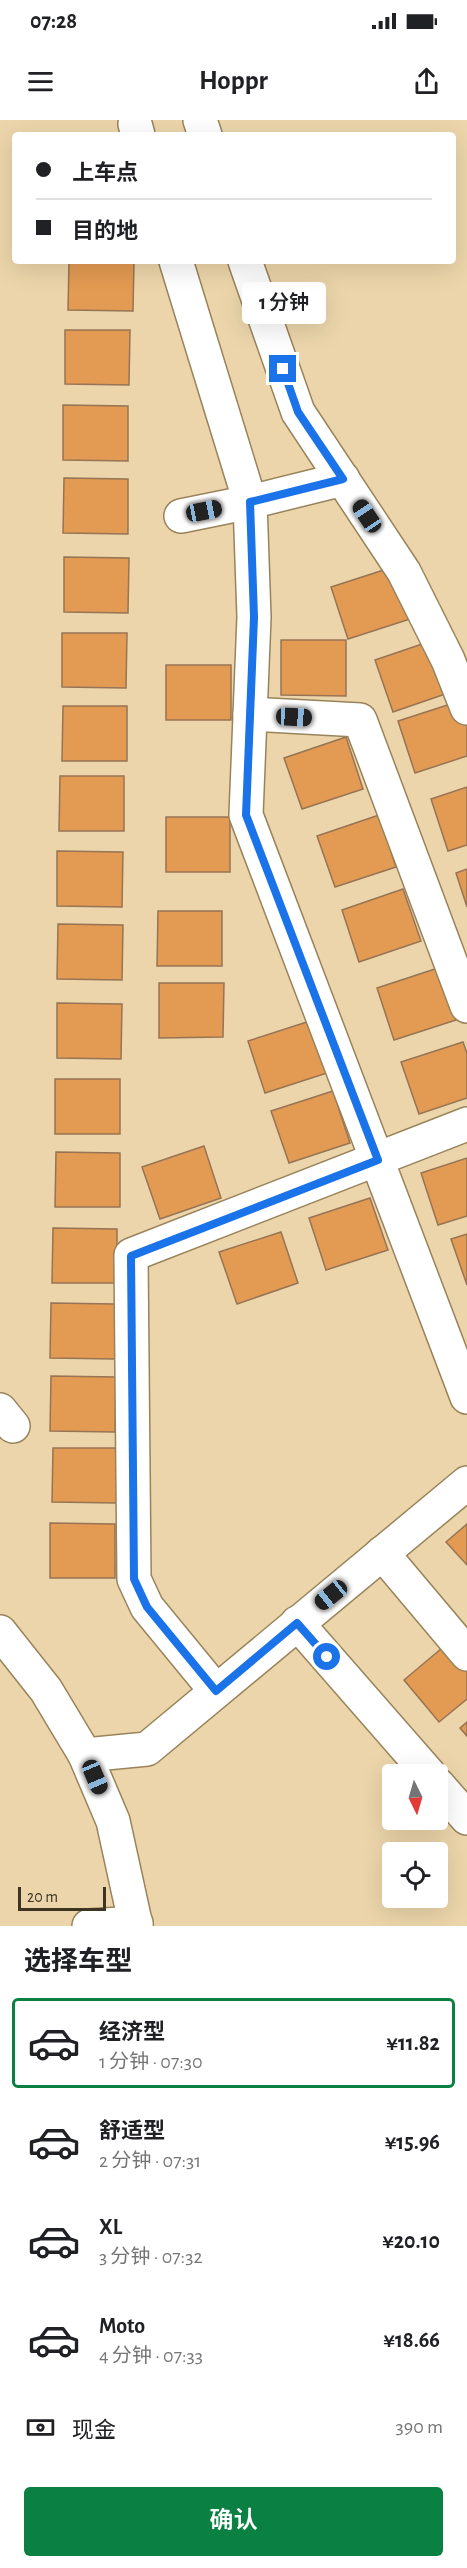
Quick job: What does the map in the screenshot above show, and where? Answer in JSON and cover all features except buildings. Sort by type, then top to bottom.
[{"type":"street","points":[[178,264],[250,502],[254,617],[246,815],[467,1397]]},
{"type":"street","points":[[246,264],[298,412],[404,572],[448,660],[467,708]]},
{"type":"street","points":[[180,516],[250,502],[343,479]]},
{"type":"street","points":[[250,714],[360,720],[467,1006]]},
{"type":"street","points":[[216,1691],[147,1607],[134,1579],[131,1256],[467,1124]]},
{"type":"street","points":[[85,1755],[147,1749],[467,1483]]},
{"type":"street","points":[[382,1554],[467,1654]]},
{"type":"street","points":[[297,1623],[420,1764]]},
{"type":"street","points":[[0,1632],[46,1690],[85,1755],[113,1821],[136,1925],[89,1926]]},
{"type":"street","points":[[448,1796],[467,1818]]},
{"type":"route","points":[[283,369],[298,412],[343,479],[250,502],[254,617],[246,815],[378,1160],[131,1256],[134,1579],[147,1607],[216,1691],[297,1623],[327,1657]]}]
